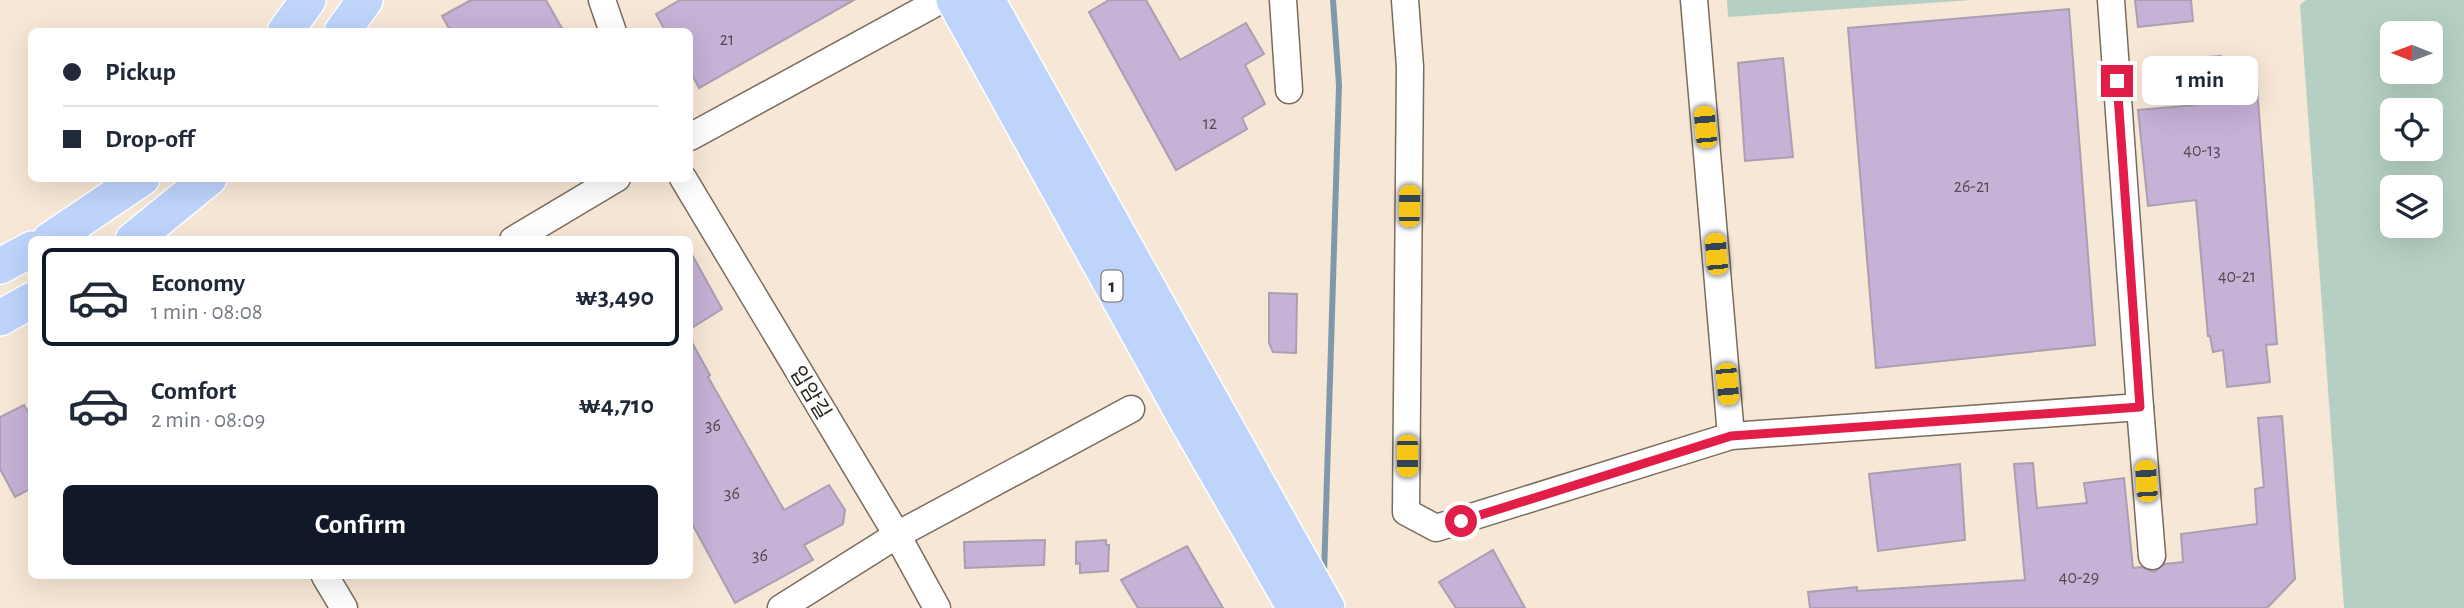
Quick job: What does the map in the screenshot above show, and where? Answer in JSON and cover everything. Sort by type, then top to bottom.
[{"type":"main road","points":[[288,28],[308,0]]},
{"type":"main road","points":[[345,28],[365,0]]},
{"type":"main road","name":"1","points":[[954,0],[1186,419],[1295,608]]},
{"type":"main road","name":"1","points":[[987,0],[1327,608]]},
{"type":"main road","points":[[56,236],[136,182]]},
{"type":"main road","points":[[138,236],[204,182]]},
{"type":"main road","points":[[0,266],[28,251]]},
{"type":"main road","points":[[0,318],[28,302]]},
{"type":"street","points":[[602,0],[611,28]]},
{"type":"street","points":[[693,135],[941,0]]},
{"type":"street","points":[[1283,0],[1289,90]]},
{"type":"street","points":[[1405,0],[1410,67],[1406,512],[1436,528],[1731,436],[2140,407]]},
{"type":"street","points":[[1694,0],[1731,436]]},
{"type":"street","points":[[2111,0],[2152,556]]},
{"type":"street","points":[[520,236],[610,182]]},
{"type":"street","name":"입암길","points":[[685,182],[897,535],[937,608]]},
{"type":"street","points":[[780,608],[897,535],[1131,409]]},
{"type":"street","points":[[327,579],[344,608]]},
{"type":"green space","points":[[1727,0],[1972,0],[1728,17]]},
{"type":"green space","points":[[2306,0],[2464,0],[2464,608],[2344,608],[2300,5]]},
{"type":"building","points":[[471,0],[546,0],[562,28],[449,28],[442,16]]},
{"type":"building","points":[[680,0],[854,0],[699,88],[693,77],[693,28],[664,28],[656,14]]},
{"type":"building","points":[[1109,0],[1146,0],[1180,60],[1246,23],[1264,54],[1245,65],[1265,104],[1242,118],[1247,129],[1176,170],[1089,12]]},
{"type":"building","points":[[2135,0],[2191,0],[2193,21],[2138,27]]},
{"type":"building","points":[[2069,9],[2095,345],[1876,368],[1848,28]]},
{"type":"building","points":[[2221,56],[2222,64],[2255,62],[2277,344],[2266,345],[2270,382],[2227,387],[2223,350],[2213,352],[2208,336],[2196,200],[2148,206],[2138,110],[2197,105],[2194,58]]},
{"type":"building","points":[[1783,58],[1793,157],[1745,161],[1738,63]]},
{"type":"building","points":[[693,256],[722,309],[693,327]]},
{"type":"building","points":[[1269,293],[1297,294],[1296,353],[1273,352],[1269,343]]},
{"type":"building","points":[[693,344],[710,375],[708,377],[784,510],[829,485],[845,510],[843,524],[804,545],[813,560],[735,603],[693,526]]},
{"type":"building","points":[[24,405],[28,412],[28,490],[15,497],[0,469],[0,417]]},
{"type":"building","points":[[2282,416],[2295,579],[2267,608],[1810,608],[1808,592],[1857,587],[1857,591],[2025,580],[2014,464],[2033,463],[2037,508],[2087,503],[2084,483],[2124,478],[2133,568],[2141,567],[2154,572],[2165,564],[2183,562],[2181,534],[2257,524],[2255,489],[2264,487],[2258,418]]},
{"type":"building","points":[[1960,464],[1965,540],[1878,551],[1869,474]]},
{"type":"building","points":[[1045,540],[1044,565],[965,568],[964,542]]},
{"type":"building","points":[[1106,540],[1106,545],[1109,545],[1108,571],[1080,573],[1080,563],[1076,564],[1076,542]]},
{"type":"building","points":[[1187,546],[1223,608],[1138,608],[1121,580]]},
{"type":"building","points":[[1493,550],[1525,608],[1456,608],[1439,582]]},
{"type":"waterway","points":[[1324,575],[1339,85],[1333,0]]},
{"type":"route","points":[[1461,521],[1731,436],[2140,407],[2117,81]]}]
